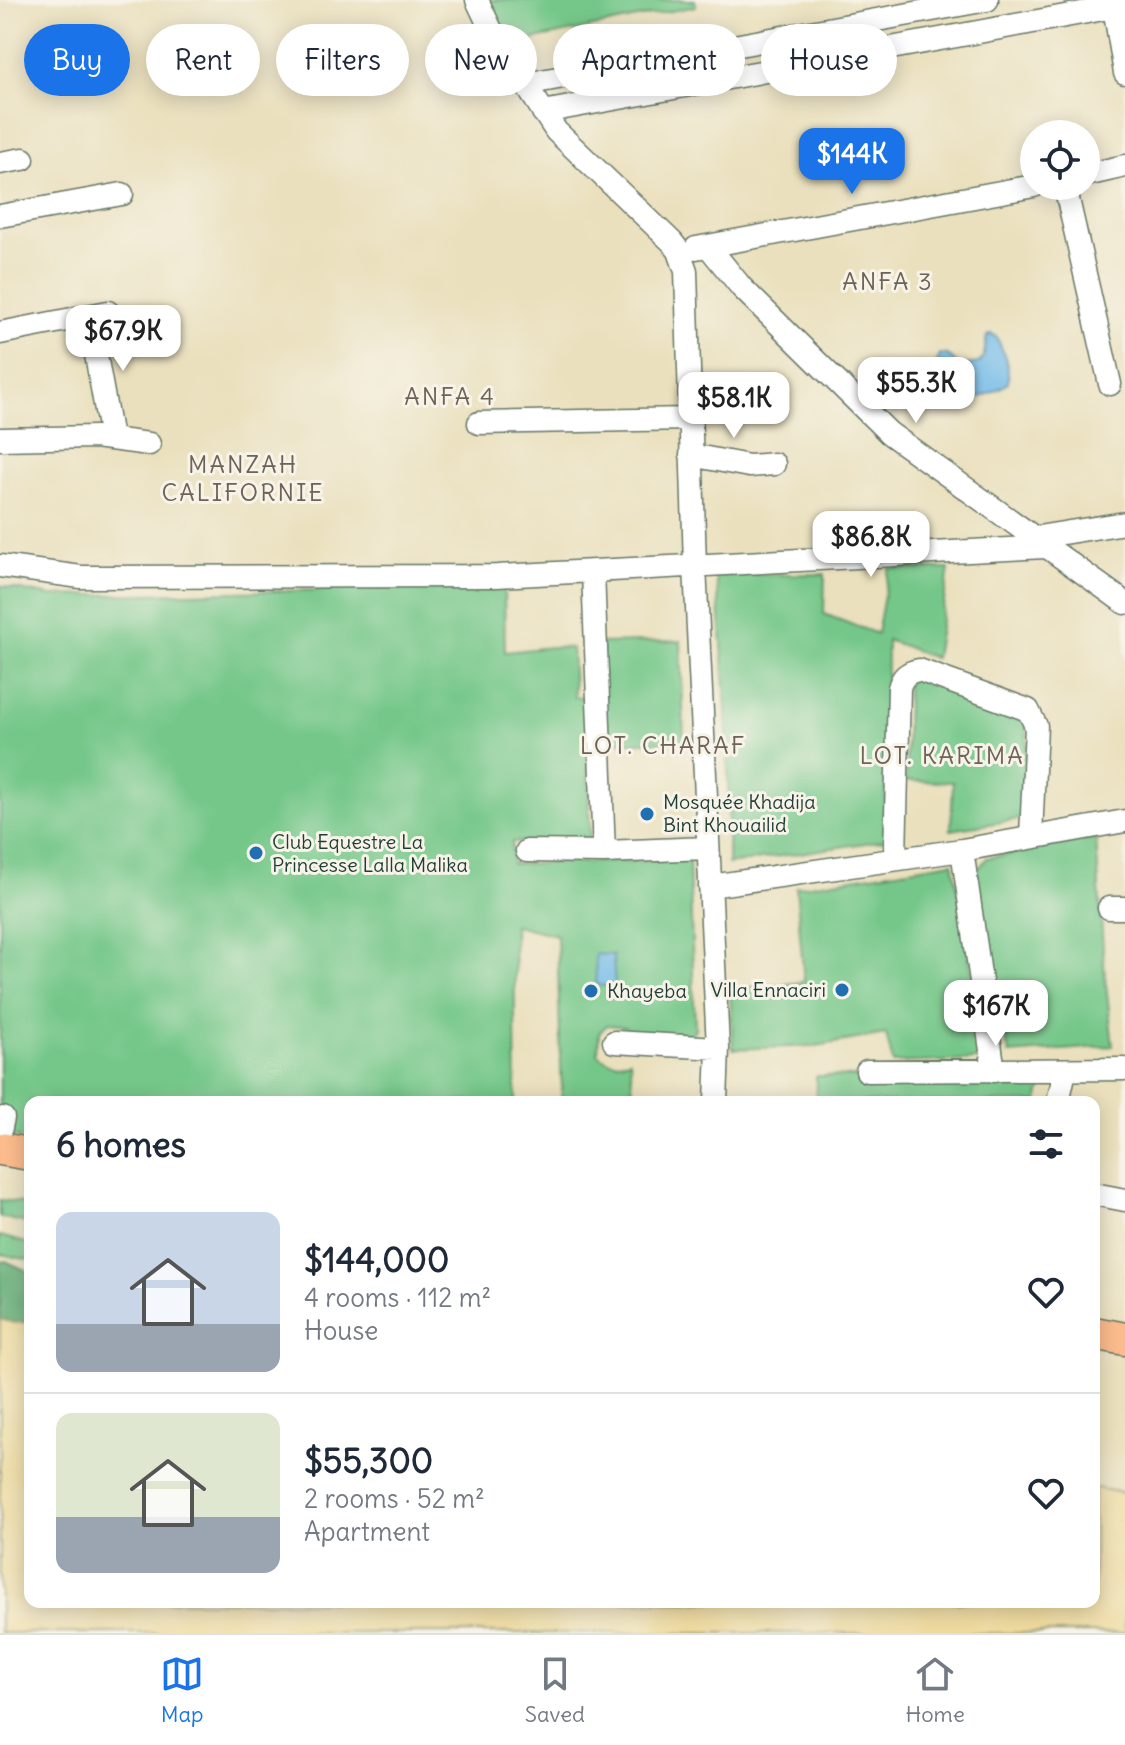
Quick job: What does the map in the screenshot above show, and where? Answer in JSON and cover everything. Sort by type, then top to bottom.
[{"type":"highway","points":[[1,1133],[24,1150]]},
{"type":"highway","points":[[0,1169],[24,1173]]},
{"type":"highway","points":[[1100,1334],[1125,1339]]},
{"type":"highway","points":[[1100,1354],[1125,1359]]},
{"type":"street","points":[[477,0],[488,24]]},
{"type":"street","points":[[537,82],[889,9],[987,0]]},
{"type":"street","points":[[897,46],[1120,6],[1125,73]]},
{"type":"street","points":[[543,112],[761,71]]},
{"type":"street","points":[[533,96],[566,141],[679,251],[688,282],[695,566],[718,1048],[716,1096]]},
{"type":"street","points":[[0,163],[23,159]]},
{"type":"street","points":[[1100,172],[1125,166]]},
{"type":"street","points":[[679,251],[1020,189]]},
{"type":"street","points":[[0,216],[122,194]]},
{"type":"street","points":[[1068,200],[1110,384]]},
{"type":"street","points":[[708,246],[742,288],[870,417],[906,447],[1125,603]]},
{"type":"street","points":[[0,333],[98,314],[111,438]]},
{"type":"street","points":[[479,423],[690,419]]},
{"type":"street","points":[[0,439],[111,438],[149,444]]},
{"type":"street","points":[[691,455],[749,466],[774,464]]},
{"type":"street","points":[[0,566],[81,577],[497,576],[695,566],[1038,542],[1125,523]]},
{"type":"street","points":[[593,572],[604,852]]},
{"type":"street","points":[[895,858],[899,688],[901,680],[911,671],[919,670],[1032,714],[1036,726],[1031,836]]},
{"type":"street","points":[[710,886],[962,850],[1125,821]]},
{"type":"street","points":[[527,851],[708,848]]},
{"type":"street","points":[[962,850],[994,1071]]},
{"type":"street","points":[[614,1042],[718,1048]]},
{"type":"street","points":[[867,1071],[1125,1069]]},
{"type":"street","points":[[1059,1096],[1065,1071]]},
{"type":"street","points":[[1100,1195],[1125,1200]]},
{"type":"green space","points":[[477,0],[695,0],[696,6],[608,24],[553,24],[553,35],[537,39],[537,24],[490,24]]},
{"type":"green space","points":[[889,568],[949,569],[935,658],[887,640],[885,840],[728,864],[726,720],[716,575],[825,574],[824,614],[877,634]]},
{"type":"green space","name":"Club Equestre La Princesse Lalla Malika","points":[[0,586],[51,596],[504,586],[505,652],[572,648],[574,697],[586,697],[590,842],[512,842],[512,864],[689,860],[695,1029],[691,1034],[635,1035],[625,1027],[607,1025],[599,1033],[598,1054],[613,1062],[630,1060],[633,1096],[562,1096],[557,935],[514,925],[516,1096],[24,1096],[24,1138],[0,1135]]},
{"type":"green space","points":[[681,641],[684,742],[605,742],[601,643]]},
{"type":"green space","points":[[915,675],[1021,714],[1027,727],[1026,818],[951,830],[953,782],[906,781],[907,679]]},
{"type":"green space","points":[[1096,838],[1104,966],[1113,1046],[1009,1054],[975,873],[987,858]]},
{"type":"green space","points":[[953,862],[985,1050],[976,1060],[893,1063],[886,1034],[816,1046],[733,1049],[730,989],[804,982],[796,887]]},
{"type":"green space","points":[[816,1076],[985,1080],[1042,1085],[1039,1096],[816,1096]]},
{"type":"green space","points":[[0,1200],[24,1203],[24,1223],[0,1217]]},
{"type":"green space","points":[[0,1236],[24,1242],[24,1259],[0,1254]]},
{"type":"green space","points":[[6,1261],[24,1269],[24,1322],[0,1319],[0,1262]]},
{"type":"sand","points":[[0,1319],[24,1322],[24,1608],[1100,1608],[1100,1489],[1125,1493],[1125,1633],[0,1633]]},
{"type":"water","points":[[987,336],[996,336],[1003,353],[1008,383],[971,399],[952,398],[934,388],[932,375],[940,354],[948,355],[959,366],[979,363],[984,355]]},
{"type":"water","points":[[595,954],[613,955],[615,985],[600,986],[596,982]]},
{"type":"place","name":"Mosquée Khadija Bint Khouailid","points":[[647,814]]},
{"type":"place","name":"Club Equestre La Princesse Lalla Malika","points":[[256,853]]},
{"type":"place","name":"Villa Ennaciri","points":[[842,990]]},
{"type":"place","name":"Khayeba","points":[[591,991]]},
{"type":"district","name":"ANFA 3","points":[[888,282]]},
{"type":"district","name":"ANFA 4","points":[[450,397]]},
{"type":"district","name":"MANZAH CALIFORNIE","points":[[243,479]]},
{"type":"district","name":"LOT. CHARAF","points":[[663,746]]},
{"type":"district","name":"LOT. KARIMA","points":[[942,756]]}]
